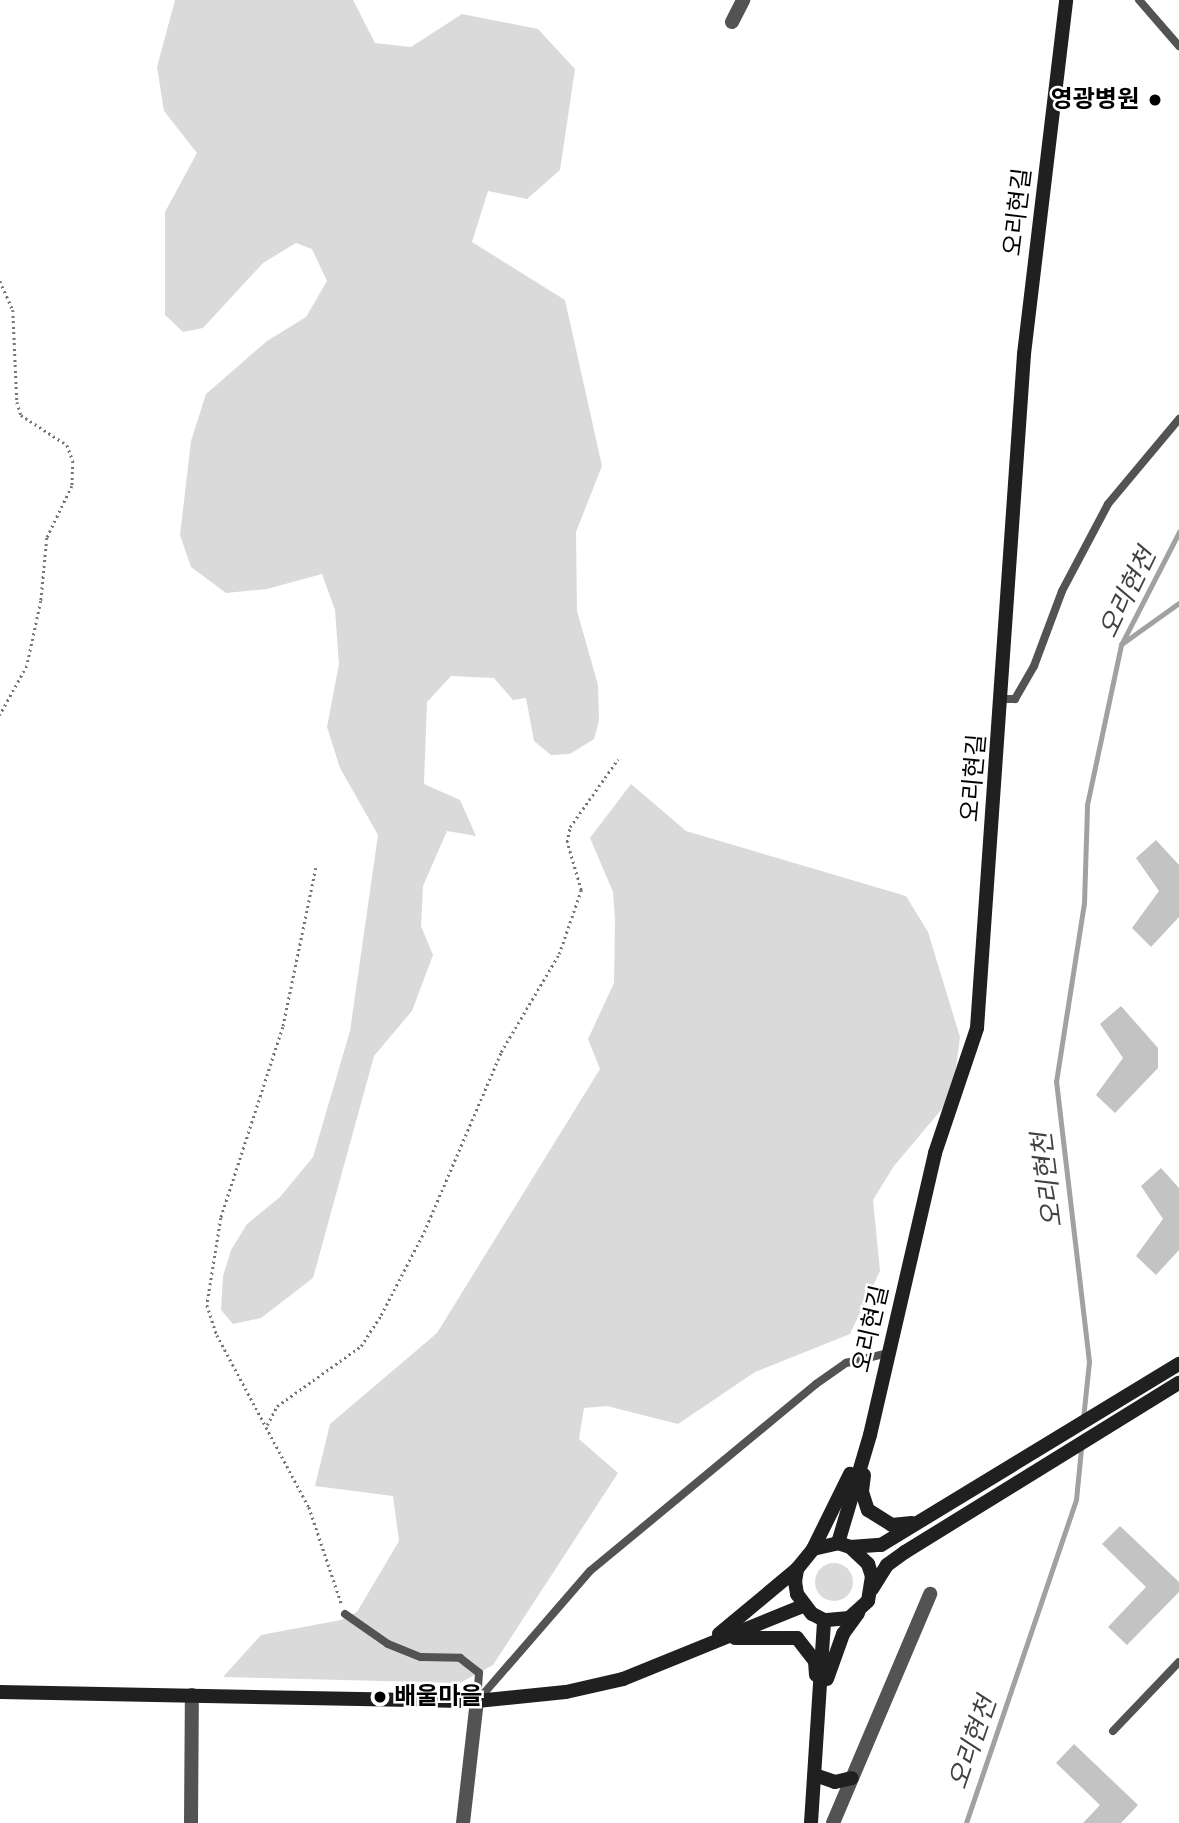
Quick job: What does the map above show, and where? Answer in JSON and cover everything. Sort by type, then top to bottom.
[{"type":"street","points":[[732,22],[743,0]]},
{"type":"street","name":"오리현길","points":[[844,1545],[935,1153],[977,1028],[1003,699],[1024,354],[1066,0]]},
{"type":"street","points":[[813,1549],[844,1545],[881,1545],[1149,1379],[1179,1364]]},
{"type":"street","points":[[819,1715],[843,1634],[887,1565],[1160,1392],[1179,1383]]},
{"type":"street","points":[[870,1435],[862,1492],[868,1510],[892,1524],[923,1519]]},
{"type":"street","points":[[713,1639],[797,1569],[813,1549],[870,1435]]},
{"type":"street","points":[[844,1545],[868,1564],[872,1589]]},
{"type":"street","points":[[797,1569],[795,1582],[803,1606],[824,1620],[849,1618],[860,1611]]},
{"type":"street","points":[[833,1823],[930,1594]]},
{"type":"street","points":[[0,1692],[477,1701],[565,1692],[623,1679],[713,1639],[778,1619],[803,1606]]},
{"type":"street","points":[[811,1823],[824,1620]]},
{"type":"street","points":[[713,1639],[797,1638],[815,1661],[819,1715]]},
{"type":"street","points":[[191,1823],[192,1695]]},
{"type":"street","points":[[463,1823],[477,1701]]},
{"type":"street","points":[[815,1775],[835,1782],[852,1778]]},
{"type":"lane","points":[[1139,0],[1179,46]]},
{"type":"lane","points":[[1003,699],[1016,699],[1034,666],[1062,591],[1108,504],[1179,419]]},
{"type":"lane","points":[[477,1701],[590,1571],[816,1384],[846,1363],[888,1353]]},
{"type":"lane","points":[[345,1614],[388,1644],[421,1657],[460,1658],[479,1672],[477,1701]]},
{"type":"lane","points":[[1113,1731],[1179,1662]]},
{"type":"path","points":[[0,282],[13,310],[17,402],[22,415],[66,445],[73,461],[72,486],[47,538],[41,601],[30,635],[27,666],[0,715]]},
{"type":"path","points":[[267,1425],[277,1406],[361,1346],[382,1315],[424,1232],[501,1052],[559,954],[581,890],[567,842],[570,827],[618,759]]},
{"type":"path","points":[[317,868],[283,1027],[221,1218],[209,1270],[207,1305],[217,1335],[309,1507],[345,1614]]},
{"type":"shaded area","points":[[175,0],[353,0],[375,43],[411,47],[462,14],[538,29],[575,69],[560,170],[527,199],[488,191],[472,242],[565,300],[602,466],[576,532],[577,611],[598,685],[599,721],[594,739],[570,754],[551,755],[534,741],[526,698],[513,700],[494,678],[451,676],[427,702],[424,784],[460,800],[476,836],[447,831],[423,886],[421,926],[433,955],[412,1011],[374,1056],[313,1278],[261,1318],[233,1324],[221,1310],[223,1276],[231,1250],[247,1224],[280,1197],[313,1157],[350,1031],[378,835],[340,768],[327,727],[339,664],[335,610],[322,574],[267,589],[226,593],[191,567],[180,535],[191,441],[206,394],[267,341],[306,317],[327,281],[312,249],[296,243],[263,263],[203,328],[183,332],[165,315],[165,212],[197,153],[164,111],[157,67]]},
{"type":"shaded area","points":[[631,784],[686,831],[906,896],[928,932],[960,1037],[952,1097],[894,1166],[873,1200],[880,1271],[850,1334],[755,1372],[678,1424],[607,1406],[584,1408],[579,1439],[618,1473],[493,1665],[460,1683],[223,1677],[261,1635],[341,1620],[357,1612],[399,1541],[393,1496],[315,1486],[330,1424],[437,1333],[600,1069],[588,1039],[614,983],[615,920],[613,892],[590,838]]},
{"type":"shaded area","points":[[834,1563],[847,1569],[853,1582],[847,1595],[834,1601],[821,1595],[815,1582],[821,1569]]},
{"type":"building","points":[[1156,840],[1179,865],[1179,917],[1151,947],[1132,928],[1159,891],[1136,858]]},
{"type":"building","points":[[1121,1006],[1158,1048],[1158,1068],[1115,1113],[1096,1095],[1123,1058],[1100,1024]]},
{"type":"building","points":[[1161,1168],[1179,1188],[1179,1250],[1156,1275],[1136,1256],[1163,1219],[1141,1186]]},
{"type":"building","points":[[1120,1526],[1179,1582],[1179,1592],[1127,1645],[1108,1627],[1146,1587],[1102,1544]]},
{"type":"building","points":[[1074,1744],[1138,1805],[1121,1823],[1083,1823],[1100,1805],[1056,1763]]},
{"type":"waterway","name":"오리현천","points":[[1083,1419],[1089,1362],[1056,1082],[1084,903],[1087,805],[1121,645],[1179,532]]},
{"type":"waterway","points":[[1123,643],[1179,603]]},
{"type":"waterway","name":"오리현천","points":[[966,1823],[1076,1500],[1081,1449]]},
{"type":"place","name":"영광병원","points":[[1155,100]]},
{"type":"place","name":"배울마을","points":[[380,1697]]}]
